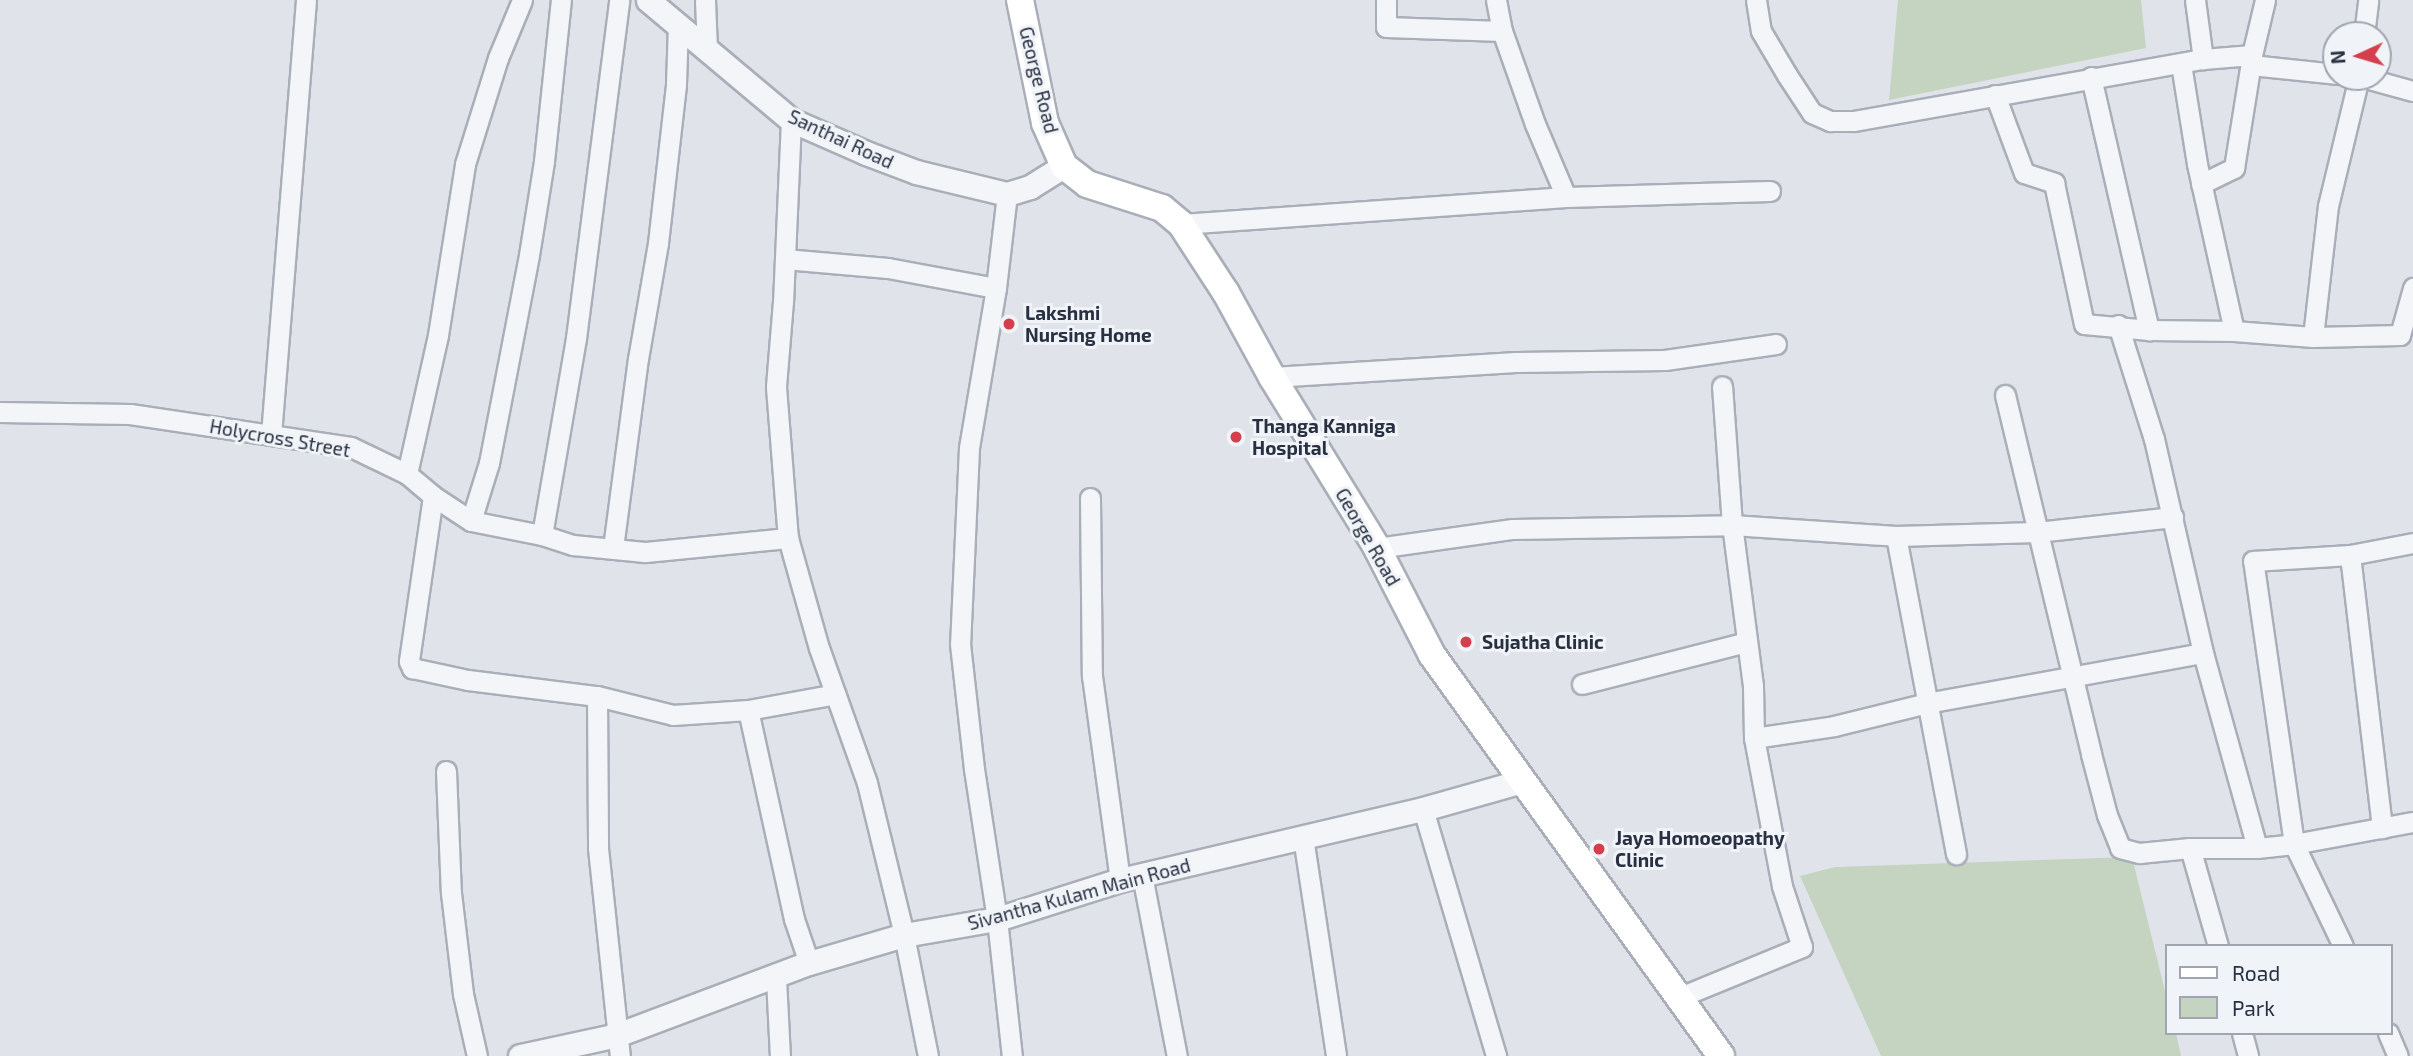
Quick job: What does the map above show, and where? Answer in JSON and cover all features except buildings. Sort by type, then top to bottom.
[{"type":"main road","name":"George Road","points":[[1020,0],[1045,123],[1065,166],[1087,184],[1161,208],[1181,223],[1226,293],[1272,377],[1377,548],[1432,655],[1721,1056]]},
{"type":"street","points":[[271,435],[306,0]]},
{"type":"street","points":[[407,474],[438,335],[465,164],[498,58],[522,0]]},
{"type":"street","points":[[471,521],[489,463],[529,255],[544,161],[561,0]]},
{"type":"street","points":[[542,535],[576,338],[619,0]]},
{"type":"street","name":"Santhai Road","points":[[648,0],[791,120],[916,172],[1007,194]]},
{"type":"street","points":[[705,0],[708,50]]},
{"type":"street","points":[[1386,0],[1386,27],[1502,31]]},
{"type":"street","points":[[1496,0],[1502,31],[1535,124],[1566,197]]},
{"type":"street","points":[[1756,0],[1761,31],[1787,75],[1812,113],[1830,121],[1854,121],[2203,59],[2252,60],[2322,72]]},
{"type":"street","points":[[2195,0],[2203,59]]},
{"type":"street","points":[[2202,184],[2234,168],[2252,60],[2266,0]]},
{"type":"street","points":[[2366,21],[2368,0]]},
{"type":"street","points":[[613,548],[638,359],[658,243],[676,84],[678,24]]},
{"type":"street","points":[[2181,64],[2202,184],[2234,331]]},
{"type":"street","points":[[2091,77],[2149,330]]},
{"type":"street","points":[[2392,85],[2413,91]]},
{"type":"street","points":[[2313,337],[2328,206],[2357,91]]},
{"type":"street","points":[[1995,95],[2024,173],[2054,183],[2084,324],[2118,325],[2149,330],[2234,331],[2313,337],[2407,335],[2413,288]]},
{"type":"street","points":[[791,120],[776,387],[788,538],[835,695],[867,783],[904,935],[928,1056]]},
{"type":"street","points":[[1012,1056],[997,919],[974,769],[960,644],[969,448],[996,288],[1007,194],[1030,187],[1065,166]]},
{"type":"street","points":[[1181,223],[1566,197],[1770,191]]},
{"type":"street","points":[[785,259],[888,268],[996,288]]},
{"type":"street","points":[[2118,325],[2154,439],[2203,653],[2257,848]]},
{"type":"street","points":[[1272,377],[1516,362],[1665,360],[1776,344]]},
{"type":"street","points":[[1680,997],[1802,947],[1782,886],[1754,738],[1747,642],[1732,525],[1722,386]]},
{"type":"street","points":[[2005,395],[2107,815],[2120,848],[2139,853],[2190,848],[2257,848],[2294,844],[2413,822]]},
{"type":"street","name":"Holycross Street","points":[[0,412],[130,414],[351,447],[407,474],[433,496],[471,521],[542,535],[573,545],[645,552],[788,538]]},
{"type":"street","points":[[433,496],[409,661],[412,668],[468,680],[597,696],[673,715],[748,710],[835,695]]},
{"type":"street","points":[[1090,498],[1092,676],[1131,878],[1177,1056]]},
{"type":"street","points":[[1377,548],[1513,529],[1732,525],[1896,537],[2037,532],[2173,517]]},
{"type":"street","points":[[1896,537],[1956,854]]},
{"type":"street","points":[[2342,944],[2294,844],[2253,561],[2350,555],[2413,543]]},
{"type":"street","points":[[2350,555],[2382,828]]},
{"type":"street","points":[[1582,684],[1747,642]]},
{"type":"street","points":[[1754,738],[1834,726],[1927,703],[2203,653]]},
{"type":"street","points":[[597,696],[598,848],[618,1046]]},
{"type":"street","points":[[748,710],[794,919],[809,963]]},
{"type":"street","points":[[446,771],[451,893],[463,994],[477,1056]]},
{"type":"street","name":"Sivantha Kulam Main Road","points":[[520,1056],[618,1046],[809,963],[904,935],[997,919],[1131,878],[1423,809],[1522,781]]},
{"type":"street","points":[[1423,809],[1496,1056]]},
{"type":"street","points":[[1304,837],[1336,1056]]},
{"type":"street","points":[[2190,848],[2217,944]]},
{"type":"street","points":[[776,978],[780,1056]]},
{"type":"street","points":[[2243,1035],[2248,1056]]},
{"type":"street","points":[[2389,1035],[2398,1056]]},
{"type":"green space","points":[[1898,0],[2141,0],[2146,48],[1889,100]]},
{"type":"green space","points":[[2132,857],[2164,987],[2164,1035],[2176,1035],[2181,1056],[1881,1056],[1800,876],[1835,867]]},
{"type":"place","name":"Lakshmi Nursing Home","points":[[1009,324]]},
{"type":"place","name":"Thanga Kanniga Hospital","points":[[1236,437]]},
{"type":"place","name":"Sujatha Clinic","points":[[1466,642]]},
{"type":"place","name":"Jaya Homoeopathy Clinic","points":[[1599,849]]}]
